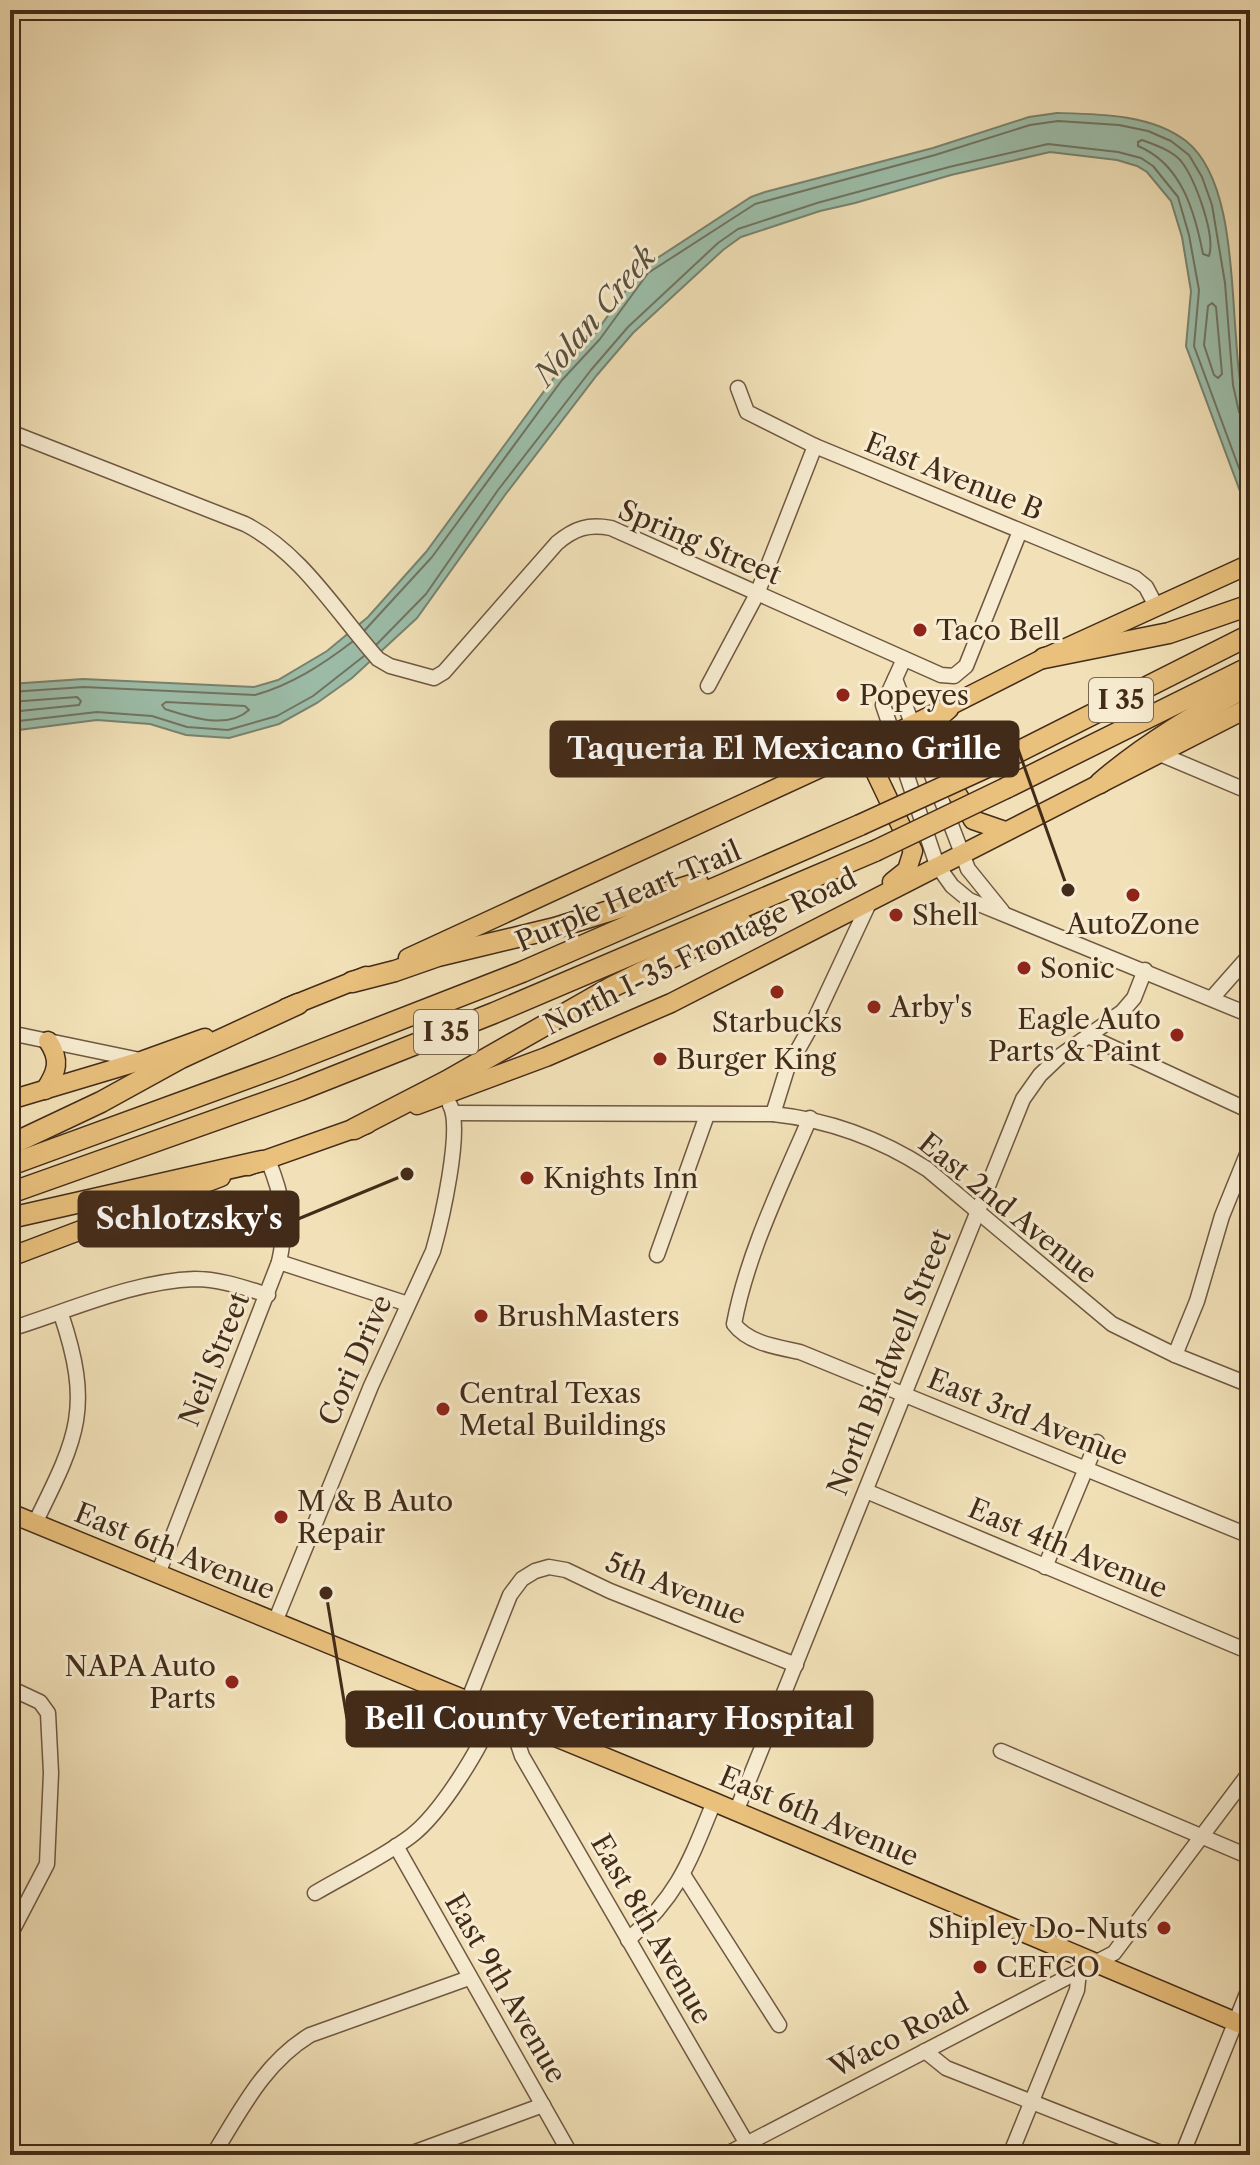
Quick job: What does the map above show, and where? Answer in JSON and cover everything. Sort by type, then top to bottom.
[{"type":"highway","points":[[1044,658],[1169,633],[1242,609]]},
{"type":"highway","name":"Purple Heart Trail","points":[[10,1165],[265,1073],[522,972],[996,763],[1248,636]]},
{"type":"highway","name":"Purple Heart Trail","points":[[10,1193],[300,1090],[494,1013],[832,871],[1250,667]]},
{"type":"highway","points":[[1100,783],[1124,762],[1177,727],[1250,685]]},
{"type":"highway","points":[[352,982],[438,956],[555,928],[805,849]]},
{"type":"highway","points":[[354,1129],[447,1081],[637,974],[767,911],[832,871]]},
{"type":"highway","points":[[10,1145],[101,1102],[181,1058],[298,1004]]},
{"type":"highway","points":[[10,1218],[265,1160]]},
{"type":"main road","points":[[10,1100],[144,1060],[352,982],[487,923],[843,755],[892,735],[1044,658],[1243,567]]},
{"type":"main road","points":[[975,692],[944,712],[935,723],[935,752],[973,820],[1005,831]]},
{"type":"main road","name":"North I-35 Frontage Road","points":[[10,1257],[594,1038],[724,977],[871,898],[1250,707]]},
{"type":"main road","points":[[843,755],[860,757],[871,763],[913,851],[907,870],[871,898]]},
{"type":"main road","points":[[45,1090],[58,1063],[48,1041]]},
{"type":"main road","name":"East 6th Avenue","points":[[10,1513],[714,1802],[1243,2025]]},
{"type":"street","name":"East Avenue B","points":[[738,388],[747,412],[815,446],[1135,578],[1146,587],[1156,606]]},
{"type":"street","name":"Spring Street","points":[[10,432],[269,536],[305,571],[378,659],[390,666],[434,678],[444,672],[557,543],[573,530],[592,525],[611,528],[904,659],[948,676],[959,674],[966,666],[1020,531]]},
{"type":"street","points":[[708,686],[757,594],[815,446]]},
{"type":"street","points":[[904,659],[883,705],[937,865],[952,886],[969,900],[1250,1015]]},
{"type":"street","points":[[895,679],[961,853],[978,884],[1002,912]]},
{"type":"street","points":[[1160,754],[1250,792]]},
{"type":"street","points":[[773,1114],[787,1069],[814,1021],[871,898]]},
{"type":"street","points":[[1212,998],[1250,955]]},
{"type":"street","name":"North Birdwell Street","points":[[736,1812],[1023,1099],[1040,1075],[1060,1056],[1122,1012],[1134,998],[1145,970]]},
{"type":"street","points":[[10,1033],[144,1060]]},
{"type":"street","points":[[1088,1036],[1250,1111]]},
{"type":"street","points":[[444,1095],[454,1113]]},
{"type":"street","name":"East 2nd Avenue","points":[[454,1113],[773,1114],[810,1118],[836,1125],[894,1149],[927,1169],[1112,1324],[1175,1355],[1250,1385]]},
{"type":"street","name":"Cori Drive","points":[[275,1622],[365,1399],[425,1270],[439,1231],[455,1133],[454,1113]]},
{"type":"street","points":[[657,1255],[707,1115]]},
{"type":"street","name":"East 3rd Avenue","points":[[810,1118],[772,1207],[737,1304],[734,1324],[740,1333],[800,1352],[1250,1536]]},
{"type":"street","points":[[1175,1355],[1197,1301],[1222,1216],[1250,1147]]},
{"type":"street","name":"Neil Street","points":[[158,1574],[279,1262],[285,1231],[281,1192],[265,1160]]},
{"type":"street","points":[[279,1262],[408,1304]]},
{"type":"street","points":[[10,1329],[142,1288],[186,1280],[220,1282],[268,1295]]},
{"type":"street","points":[[35,1523],[59,1473],[78,1416],[79,1383],[61,1314]]},
{"type":"street","points":[[1045,1567],[1097,1442]]},
{"type":"street","name":"East 4th Avenue","points":[[866,1491],[1250,1652]]},
{"type":"street","name":"5th Avenue","points":[[468,1701],[510,1595],[522,1579],[549,1567],[566,1570],[610,1591],[796,1665]]},
{"type":"street","points":[[10,1688],[44,1706],[51,1733],[49,1852],[44,1871],[12,1927]]},
{"type":"street","points":[[315,1893],[396,1846],[433,1817],[488,1730],[494,1713]]},
{"type":"street","name":"East 8th Avenue","points":[[520,1723],[517,1741],[522,1756],[752,2149]]},
{"type":"street","points":[[1001,1751],[1250,1857]]},
{"type":"street","name":"Waco Road","points":[[725,2155],[752,2149],[925,2051],[1114,1953],[1250,1772]]},
{"type":"street","points":[[628,1940],[659,1911],[684,1876],[714,1802]]},
{"type":"street","name":"East 9th Avenue","points":[[396,1846],[571,2155]]},
{"type":"street","points":[[684,1876],[779,2025]]},
{"type":"street","points":[[1010,2155],[1077,1990],[1079,1972]]},
{"type":"street","points":[[213,2155],[258,2082],[289,2048],[310,2035],[469,1978]]},
{"type":"street","points":[[1182,2155],[1243,2025],[1250,1986]]},
{"type":"street","points":[[925,2051],[946,2068],[1166,2155]]},
{"type":"street","points":[[407,2155],[543,2105]]},
{"type":"water","points":[[1057,113],[1124,117],[1157,125],[1186,141],[1201,158],[1213,180],[1227,233],[1238,367],[1249,422],[1250,518],[1186,346],[1191,291],[1182,237],[1171,201],[1147,172],[1137,166],[1117,160],[1050,152],[820,211],[741,237],[723,250],[633,333],[597,375],[505,495],[417,618],[352,678],[317,703],[279,724],[229,738],[186,735],[150,724],[97,720],[10,731],[10,684],[83,679],[254,687],[278,680],[327,651],[368,617],[426,552],[556,375],[594,335],[642,268],[751,197],[933,148],[1029,117]]},
{"type":"place","name":"Taco Bell","points":[[920,630]]},
{"type":"place","name":"Popeyes","points":[[843,695]]},
{"type":"place","name":"Taqueria El Mexicano Grille","points":[[1068,890]]},
{"type":"place","name":"AutoZone","points":[[1133,895]]},
{"type":"place","name":"Shell","points":[[896,915]]},
{"type":"place","name":"Sonic","points":[[1024,968]]},
{"type":"place","name":"Starbucks","points":[[777,992]]},
{"type":"place","name":"Arby's","points":[[874,1007]]},
{"type":"place","name":"Eagle Auto Parts & Paint","points":[[1177,1035]]},
{"type":"place","name":"Burger King","points":[[660,1059]]},
{"type":"place","name":"Schlotzsky's","points":[[407,1174]]},
{"type":"place","name":"Knights Inn","points":[[527,1178]]},
{"type":"place","name":"BrushMasters","points":[[481,1316]]},
{"type":"place","name":"Central Texas Metal Buildings","points":[[443,1409]]},
{"type":"place","name":"M & B Auto Repair","points":[[281,1517]]},
{"type":"place","name":"Bell County Veterinary Hospital","points":[[326,1593]]},
{"type":"place","name":"NAPA Auto Parts","points":[[232,1682]]},
{"type":"place","name":"Shipley Do-Nuts","points":[[1164,1928]]},
{"type":"place","name":"CEFCO","points":[[980,1967]]},
{"type":"water label","name":"Nolan Creek","points":[[595,316]]}]
